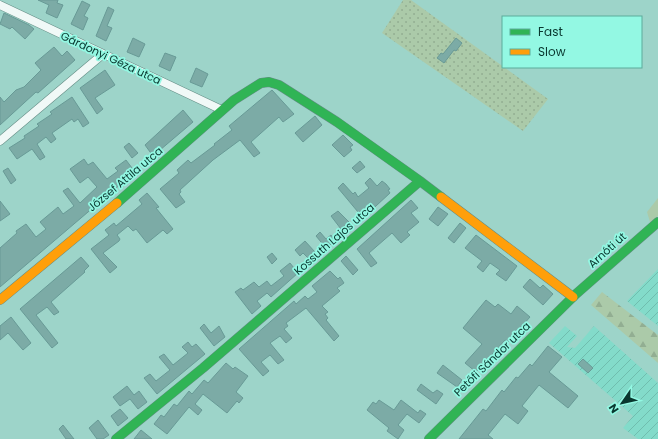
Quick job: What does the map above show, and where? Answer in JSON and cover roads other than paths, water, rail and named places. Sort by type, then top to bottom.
[{"type":"street","name":"Gárdonyi Géza utca","points":[[0,5],[222,110]]},
{"type":"street","points":[[0,141],[102,54]]},
{"type":"street","name":"József Attila utca","points":[[0,300],[176,152],[222,110],[250,88],[261,83],[268,82],[284,88],[355,133],[420,181]]},
{"type":"street","points":[[420,181],[574,297]]},
{"type":"street","name":"Kossuth Lajos utca","points":[[116,439],[203,368],[420,181]]},
{"type":"street","name":"Arnóti út","points":[[574,297],[658,222]]},
{"type":"street","name":"Petőfi Sándor utca","points":[[429,439],[574,297]]}]
